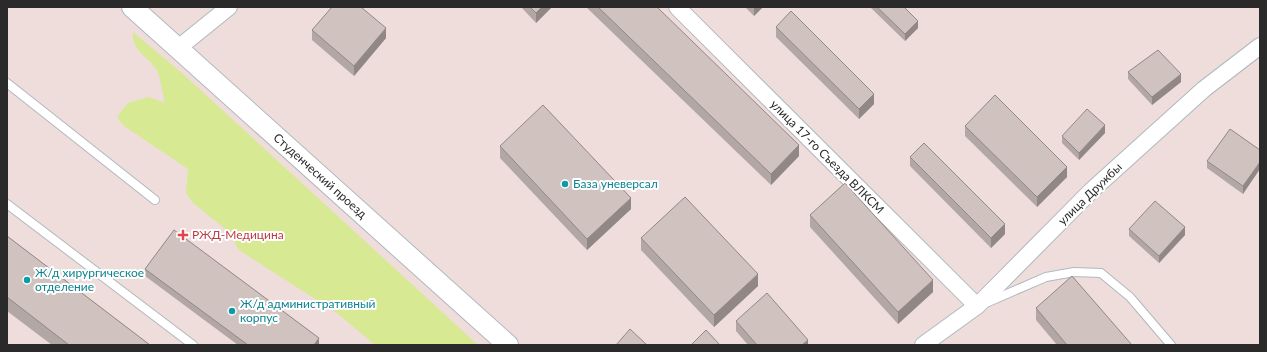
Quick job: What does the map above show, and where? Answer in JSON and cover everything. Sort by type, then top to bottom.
[{"type":"street","name":"Студенческий проезд","points":[[132,7],[508,345]]},
{"type":"street","points":[[177,49],[229,7]]},
{"type":"street","name":"улица 17-го Съезда ВЛКСМ","points":[[677,7],[978,306]]},
{"type":"street","name":"улица Дружбы","points":[[923,345],[978,306],[1091,191],[1204,89],[1260,46]]},
{"type":"lane","points":[[7,83],[155,200]]},
{"type":"lane","points":[[7,204],[193,345]]},
{"type":"lane","points":[[978,306],[1046,277],[1074,272],[1101,273],[1130,297],[1171,345]]},
{"type":"green space","points":[[133,32],[183,74],[478,345],[375,345],[337,313],[239,250],[228,231],[193,203],[186,193],[188,169],[124,126],[117,117],[128,103],[149,97],[165,103],[157,70],[137,49],[133,39]]},
{"type":"building","points":[[332,7],[361,7],[386,28],[354,66],[312,30]]},
{"type":"building","points":[[530,7],[542,7],[536,13]]},
{"type":"building","points":[[598,7],[657,7],[799,145],[771,174]]},
{"type":"building","points":[[877,7],[904,7],[918,21],[905,34]]},
{"type":"building","points":[[791,11],[874,94],[859,109],[776,27]]},
{"type":"building","points":[[1158,50],[1181,74],[1152,97],[1128,72]]},
{"type":"building","points":[[995,95],[1067,167],[1037,197],[965,126]]},
{"type":"building","name":"База уневерсал","points":[[543,105],[631,198],[587,239],[500,146]]},
{"type":"building","points":[[1087,109],[1105,125],[1079,153],[1062,136]]},
{"type":"building","points":[[1230,129],[1260,150],[1260,162],[1243,186],[1207,161]]},
{"type":"building","points":[[924,143],[1005,224],[991,238],[910,157]]},
{"type":"building","points":[[845,183],[933,280],[898,312],[810,215]]},
{"type":"building","points":[[685,197],[758,274],[714,315],[641,238]]},
{"type":"building","points":[[1155,201],[1185,227],[1159,256],[1129,229]]},
{"type":"building","name":"Ж/д административный корпус","points":[[174,230],[319,338],[314,345],[248,345],[145,269]]},
{"type":"building","name":"Ж/д хирургическое отделение","points":[[7,236],[150,345],[69,345],[7,297]]},
{"type":"building","points":[[1072,276],[1132,345],[1067,345],[1036,308]]},
{"type":"building","points":[[767,293],[808,340],[802,345],[757,345],[736,321]]},
{"type":"building","points":[[630,329],[647,345],[616,345]]},
{"type":"building","points":[[706,330],[720,345],[691,345]]},
{"type":"place","name":"База уневерсал","points":[[565,184]]},
{"type":"place","name":"РЖД-Медицина","points":[[183,235]]},
{"type":"place","name":"Ж/д хирургическое отделение","points":[[27,280]]},
{"type":"place","name":"Ж/д административный корпус","points":[[232,311]]}]
